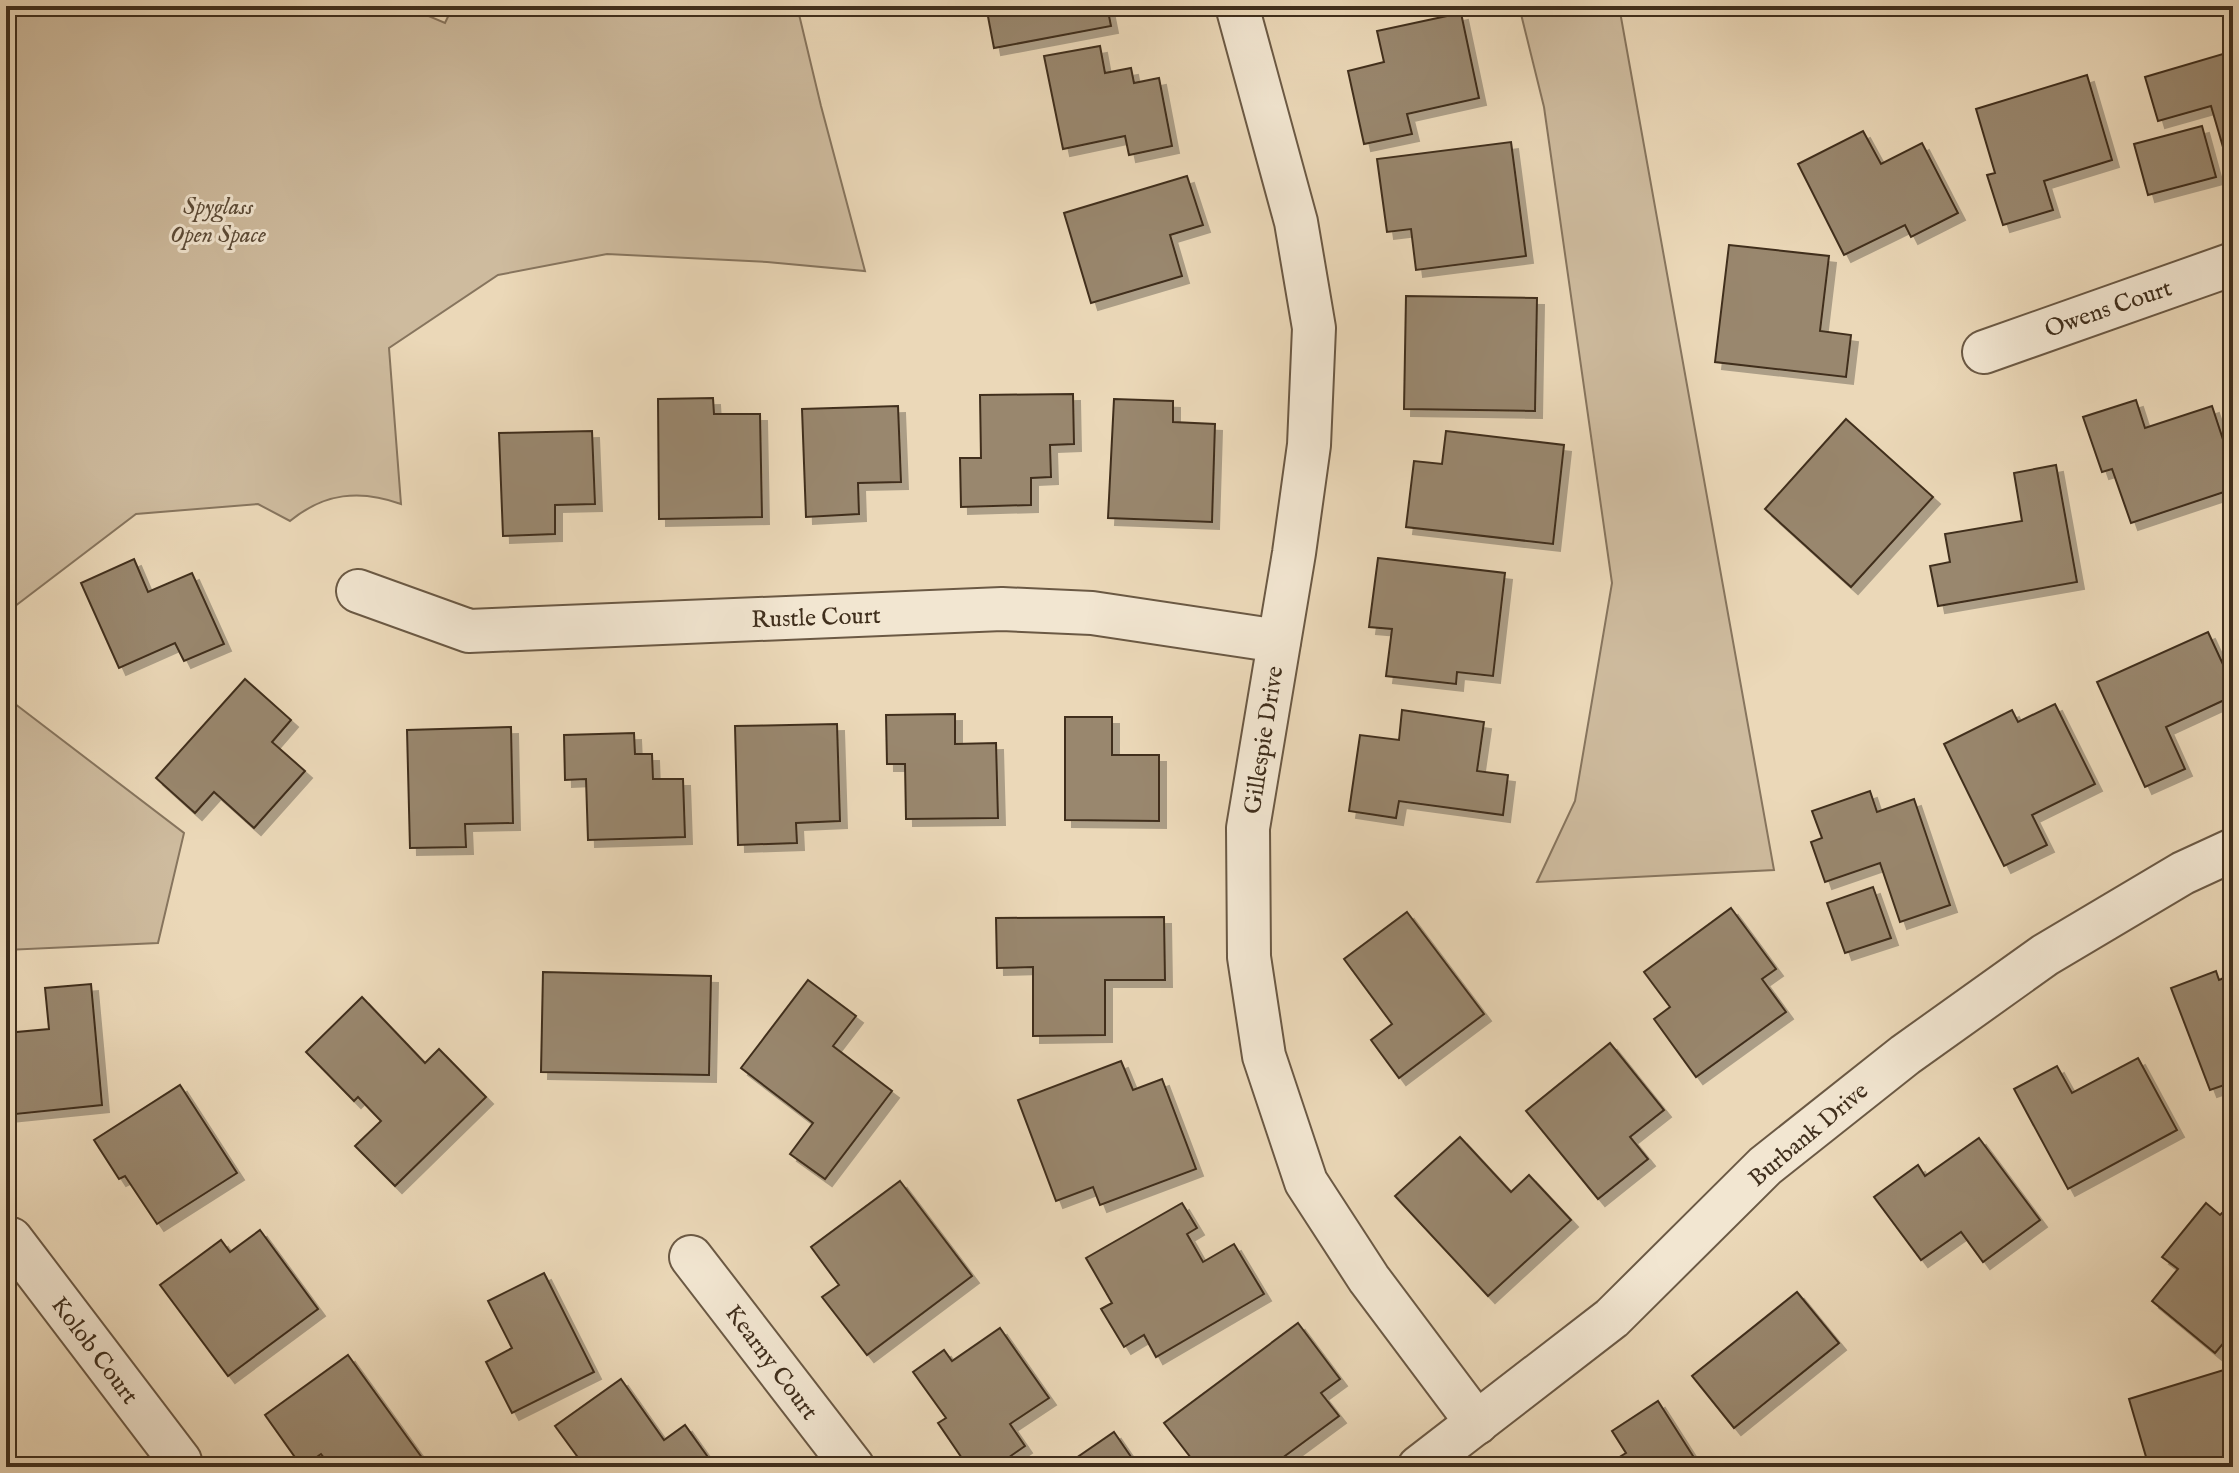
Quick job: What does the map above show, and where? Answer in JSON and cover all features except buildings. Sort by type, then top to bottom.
[{"type":"street","name":"Gillespie Drive","points":[[1237,6],[1296,222],[1314,328],[1309,445],[1248,828],[1249,957],[1264,1056],[1306,1182],[1369,1279],[1477,1423]]},
{"type":"street","name":"Owens Court","points":[[1984,352],[2233,264]]},
{"type":"street","name":"Rustle Court","points":[[358,591],[469,631],[1002,609],[1092,613],[1279,641]]},
{"type":"street","name":"Burbank Drive","points":[[1419,1467],[1612,1318],[1765,1166],[1905,1055],[2045,955],[2183,873],[2233,850]]},
{"type":"street","name":"Kolob Court","points":[[11,1239],[174,1465]]},
{"type":"street","name":"Kearny Court","points":[[691,1257],[853,1467]]},
{"type":"green space","name":"Spyglass Open Space","points":[[6,6],[405,6],[445,23],[453,6],[797,6],[865,271],[767,262],[607,254],[498,275],[389,348],[401,504],[371,496],[343,496],[316,504],[290,521],[258,504],[136,514],[6,613]]},
{"type":"green space","points":[[1519,6],[1619,6],[1774,870],[1537,882],[1575,801],[1612,583],[1544,107]]},
{"type":"green space","points":[[6,697],[184,833],[158,943],[6,950]]}]
